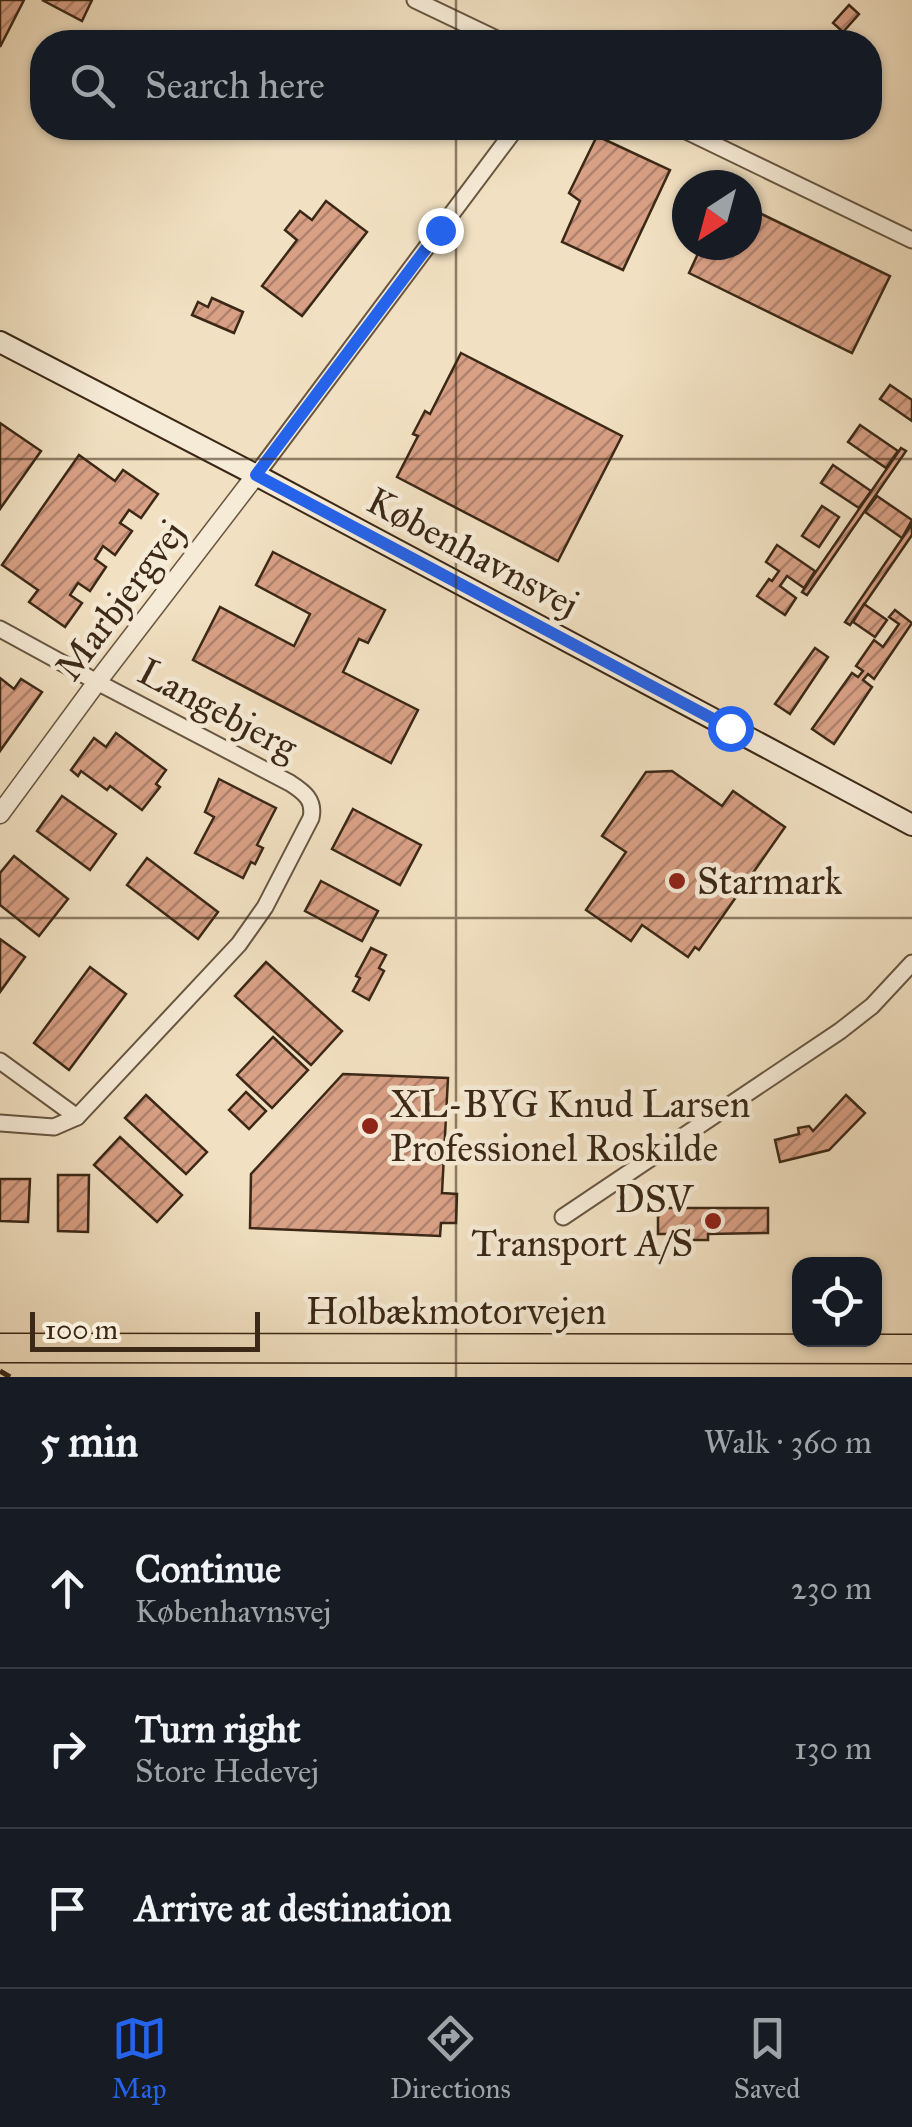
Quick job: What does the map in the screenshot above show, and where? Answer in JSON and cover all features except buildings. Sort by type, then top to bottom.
[{"type":"highway","name":"Holbækmotorvejen","points":[[0,1348],[912,1347]]},
{"type":"main road","name":"Københavnsvej","points":[[0,342],[912,825]]},
{"type":"street","points":[[415,0],[478,30]]},
{"type":"street","points":[[256,475],[507,140]]},
{"type":"street","points":[[705,140],[912,240]]},
{"type":"street","name":"Marbjergvej","points":[[0,814],[256,475]]},
{"type":"street","name":"Langebjerg","points":[[0,629],[300,790],[312,804],[311,818],[264,907],[239,944],[77,1118]]},
{"type":"street","points":[[563,1217],[840,1031],[909,973]]},
{"type":"street","points":[[0,1061],[77,1118]]},
{"type":"street","points":[[0,1123],[54,1127],[77,1118]]},
{"type":"railway","points":[[0,1371],[10,1377]]},
{"type":"place","name":"Starmark","points":[[677,881]]},
{"type":"place","name":"XL-BYG Knud Larsen Professionel Roskilde","points":[[370,1126]]},
{"type":"place","name":"DSV Transport A/S","points":[[713,1221]]},
{"type":"route","points":[[440,230],[256,475],[730,728]]}]
